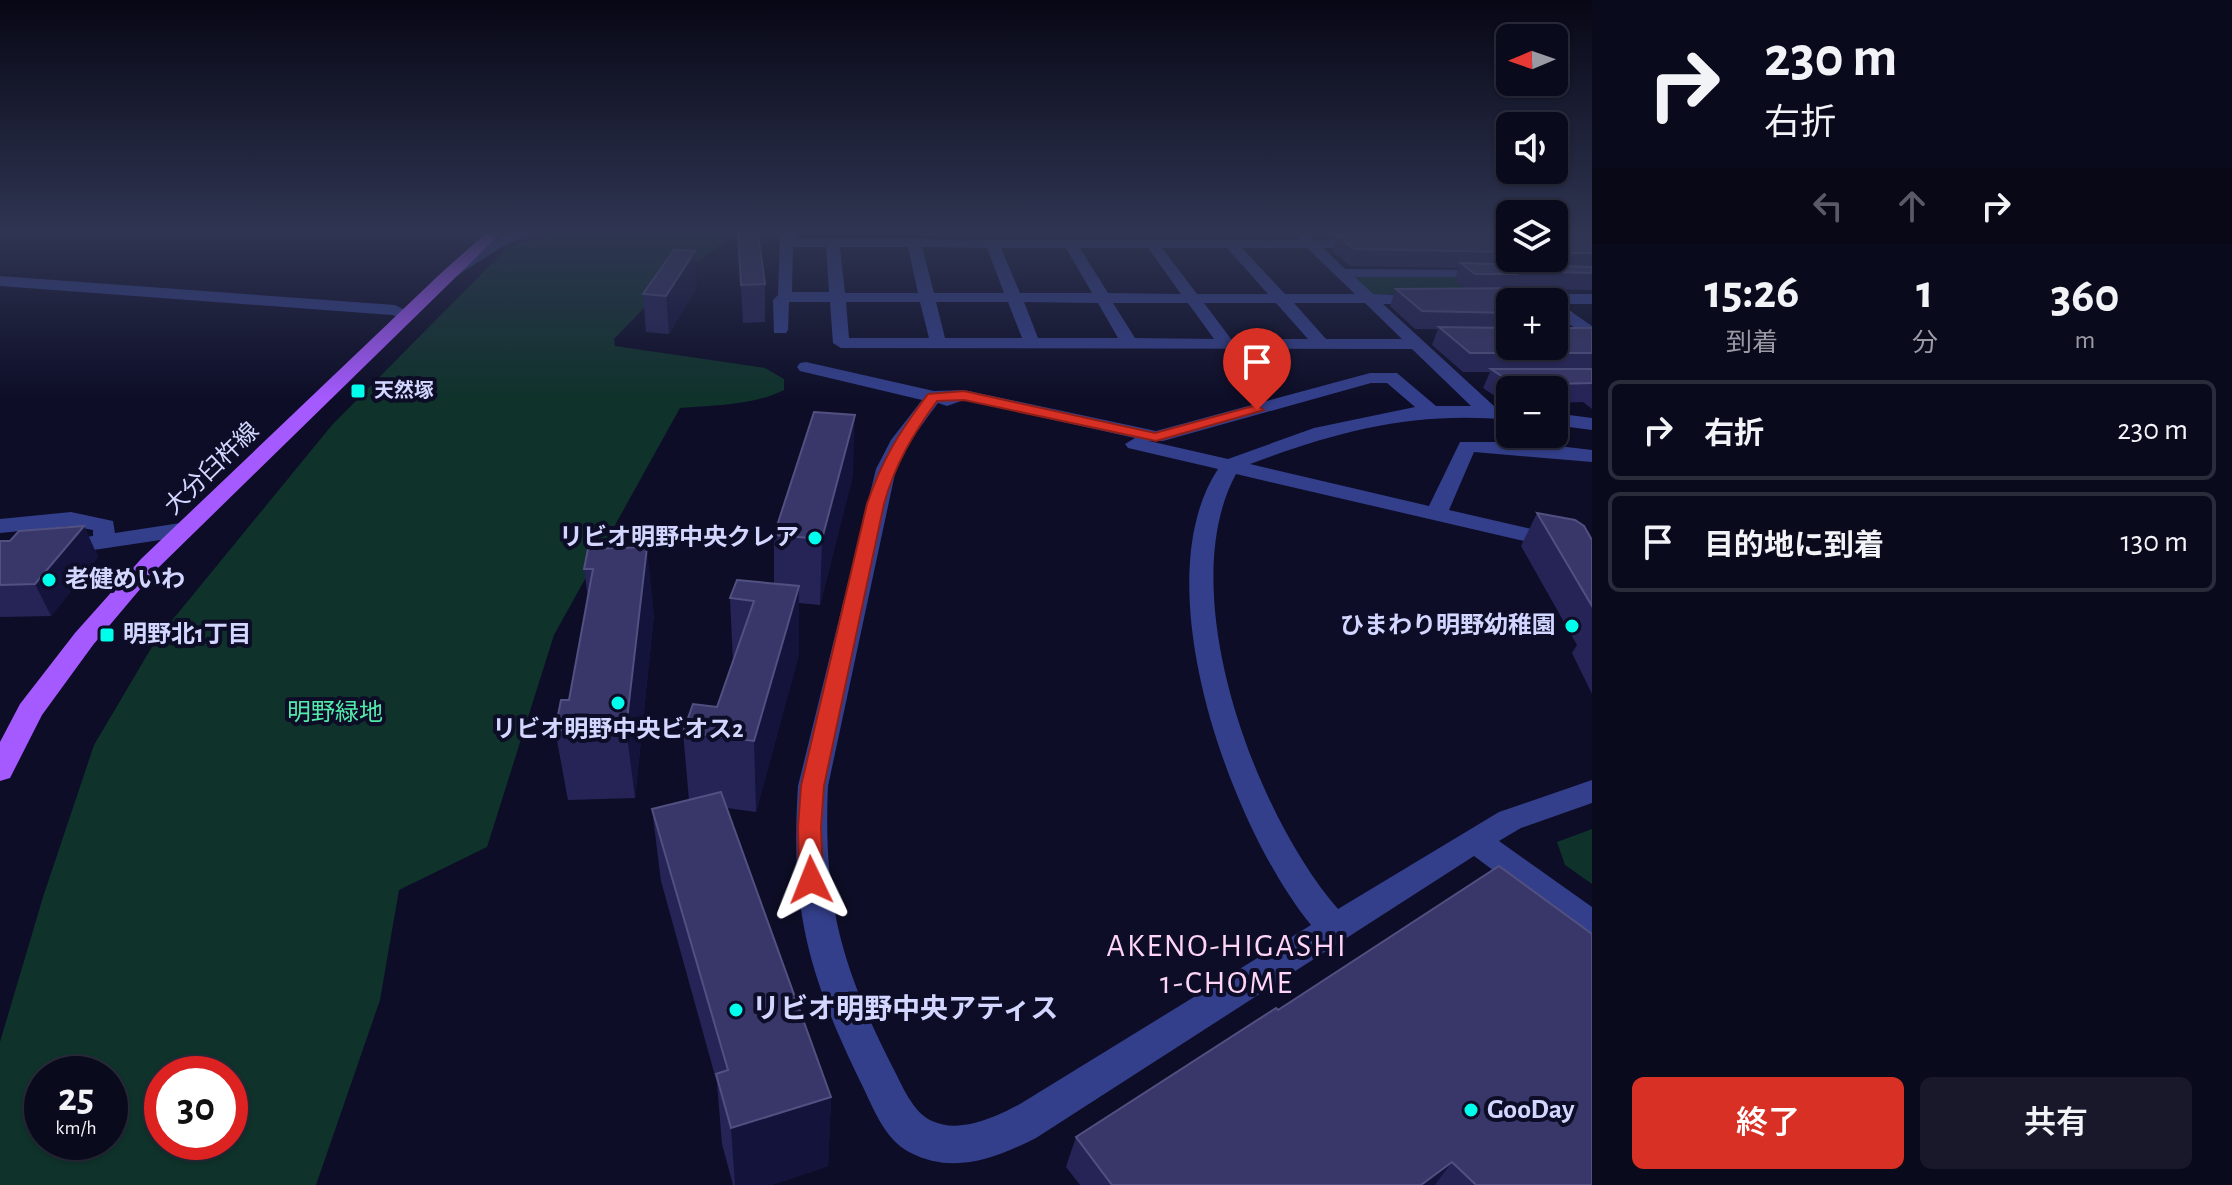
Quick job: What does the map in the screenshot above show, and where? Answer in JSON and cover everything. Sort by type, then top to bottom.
[{"type":"main road","name":"大分臼杵線","points":[[0,770],[30,711],[84,639],[149,564],[434,288]]},
{"type":"street","points":[[99,288],[395,310],[407,315]]},
{"type":"street","points":[[780,330],[781,300],[785,288]]},
{"type":"street","points":[[836,288],[841,343],[1322,344],[1439,337]]},
{"type":"street","points":[[925,288],[938,343]]},
{"type":"street","points":[[1010,288],[1032,343]]},
{"type":"street","points":[[1097,288],[1129,343]]},
{"type":"street","points":[[1185,288],[1226,343]]},
{"type":"street","points":[[1272,288],[1322,344]]},
{"type":"street","points":[[1359,288],[1489,412]]},
{"type":"street","points":[[785,296],[1448,299]]},
{"type":"street","points":[[1568,301],[1592,299]]},
{"type":"street","points":[[1568,318],[1592,336]]},
{"type":"street","points":[[1568,338],[1592,336]]},
{"type":"street","points":[[806,367],[1592,550]]},
{"type":"street","points":[[1433,413],[1391,377],[1370,378],[1156,437],[964,395],[933,397],[901,440],[886,469],[813,786],[809,827],[812,898],[827,969],[862,1048],[909,1129],[927,1141],[979,1143],[1034,1118],[1475,840],[1510,820],[1592,791]]},
{"type":"street","points":[[1456,380],[1486,380]]},
{"type":"street","points":[[1335,930],[1315,909],[1270,835],[1237,760],[1218,697],[1204,615],[1201,559],[1216,498],[1230,467],[1316,432],[1372,420],[1433,413],[1496,413]]},
{"type":"street","points":[[1568,421],[1592,424]]},
{"type":"street","points":[[1437,513],[1467,446],[1524,448],[1592,456]]},
{"type":"street","points":[[0,526],[71,519],[105,526],[103,542]]},
{"type":"street","points":[[0,557],[187,529]]},
{"type":"street","points":[[1475,840],[1592,925]]},
{"type":"green space","name":"明野緑地","points":[[467,288],[663,288],[614,339],[615,346],[765,368],[784,379],[784,390],[772,395],[746,402],[680,408],[554,635],[487,847],[399,890],[380,1000],[316,1185],[0,1185],[0,1042],[43,897],[94,745],[156,640],[332,425]]},
{"type":"green space","points":[[1364,288],[1496,288],[1496,294],[1371,294]]},
{"type":"green space","points":[[1592,829],[1592,884],[1565,865],[1557,842]]},
{"type":"building","points":[[647,288],[671,288],[666,296],[643,294]]},
{"type":"building","points":[[1496,288],[1496,313],[1422,311],[1396,289]]},
{"type":"building","points":[[1439,327],[1496,328],[1496,353],[1470,353]]},
{"type":"building","points":[[1568,328],[1592,328],[1592,353],[1568,353]]},
{"type":"building","points":[[1491,369],[1592,369],[1592,383],[1568,384],[1568,376],[1502,376]]},
{"type":"building","points":[[814,412],[855,415],[822,539],[774,535]]},
{"type":"building","points":[[1537,513],[1575,520],[1584,526],[1592,540],[1592,606]]},
{"type":"building","points":[[84,526],[35,584],[0,585],[0,541],[10,541],[19,531]]},
{"type":"building","points":[[647,547],[626,728],[555,730],[561,700],[569,700],[593,569],[584,569],[588,549]]},
{"type":"building","points":[[737,580],[799,586],[754,741],[683,732],[693,704],[717,707],[754,601],[730,598]]},
{"type":"building","points":[[721,792],[831,1097],[731,1128],[716,1074],[728,1070],[652,809]]},
{"type":"building","points":[[1499,866],[1592,934],[1592,1185],[1476,1185],[1452,1162],[1421,1185],[1112,1185],[1076,1137],[1276,1008],[1278,1010]]},
{"type":"place","name":"天然塚","points":[[358,391]]},
{"type":"place","name":"リビオ明野中央クレア","points":[[815,538]]},
{"type":"place","name":"老健めいわ","points":[[49,580]]},
{"type":"place","name":"ひまわり明野幼稚園","points":[[1572,626]]},
{"type":"place","name":"明野北1丁目","points":[[107,635]]},
{"type":"place","name":"リビオ明野中央ビオス2","points":[[618,703]]},
{"type":"place","name":"リビオ明野中央アティス","points":[[736,1010]]},
{"type":"place","name":"GooDay","points":[[1471,1110]]},
{"type":"district","name":"AKENO-HIGASHI 1-CHOME","points":[[1227,964]]},
{"type":"route","points":[[811,880],[809,827],[813,786],[876,504],[886,469],[901,440],[933,397],[964,395],[1156,437],[1257,410]]}]
